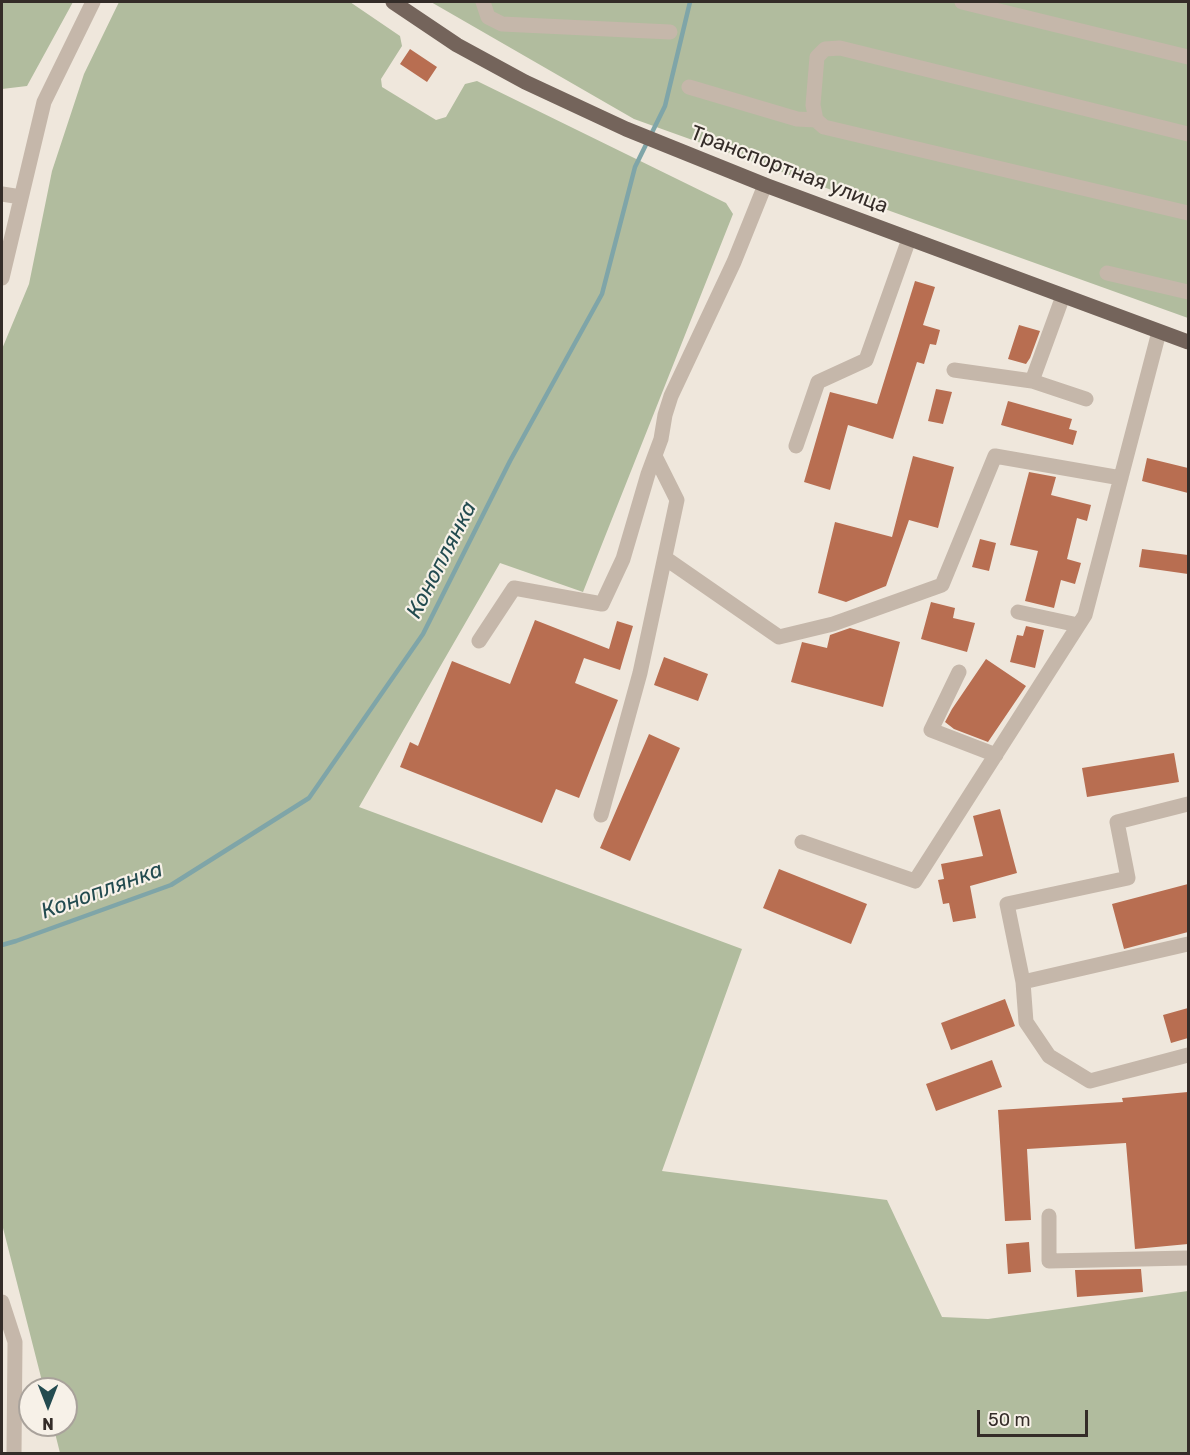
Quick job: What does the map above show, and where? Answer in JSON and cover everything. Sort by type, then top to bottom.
[{"type":"main road","name":"Транспортная улица","points":[[393,2],[457,45],[525,82],[627,129],[765,185],[1188,342]]},
{"type":"street","points":[[2,278],[44,102],[93,2]]},
{"type":"street","points":[[483,2],[488,17],[502,24],[670,32]]},
{"type":"street","points":[[962,2],[1188,57]]},
{"type":"street","points":[[1188,134],[840,48],[825,49],[817,57],[813,105],[816,120],[824,127],[1188,213]]},
{"type":"street","points":[[689,87],[797,119],[816,120]]},
{"type":"street","points":[[479,641],[514,588],[602,604],[623,559],[648,474],[661,439],[671,396],[734,262],[765,185]]},
{"type":"street","points":[[2,194],[21,197]]},
{"type":"street","points":[[796,446],[818,382],[866,360],[909,239]]},
{"type":"street","points":[[1107,273],[1188,292]]},
{"type":"street","points":[[1032,381],[1064,296]]},
{"type":"street","points":[[802,842],[915,881],[1085,615],[1159,332]]},
{"type":"street","points":[[954,370],[1032,381],[1086,399]]},
{"type":"street","points":[[601,815],[640,674],[677,500],[655,456]]},
{"type":"street","points":[[665,558],[779,637],[833,624],[942,585],[995,456],[1120,478]]},
{"type":"street","points":[[1018,612],[1078,625]]},
{"type":"street","points":[[959,672],[931,730],[996,755]]},
{"type":"street","points":[[1188,804],[1117,822],[1128,878],[1007,904],[1023,982],[1026,1022],[1049,1056],[1090,1081],[1188,1055]]},
{"type":"street","points":[[1023,982],[1188,944]]},
{"type":"street","points":[[1049,1216],[1049,1262],[1188,1258]]},
{"type":"street","points":[[2,1302],[15,1342],[14,1454]]},
{"type":"green space","points":[[2,2],[73,2],[27,86],[2,89]]},
{"type":"green space","points":[[119,2],[350,2],[400,36],[402,46],[381,79],[382,87],[436,120],[446,117],[465,84],[477,81],[726,203],[733,214],[583,592],[500,563],[359,807],[742,949],[662,1171],[887,1200],[942,1317],[988,1319],[1188,1291],[1188,1453],[60,1453],[56,1437],[78,1437],[78,1377],[41,1377],[2,1224],[2,349],[29,284],[52,171],[84,74]]},
{"type":"green space","points":[[431,2],[1188,2],[1188,318],[634,119]]},
{"type":"building","points":[[410,49],[437,67],[427,82],[400,64]]},
{"type":"building","points":[[915,281],[935,287],[923,325],[940,330],[936,345],[930,344],[924,364],[917,362],[893,439],[848,425],[830,490],[804,482],[830,392],[877,404]]},
{"type":"building","points":[[1019,325],[1040,331],[1026,364],[1008,359]]},
{"type":"building","points":[[936,389],[952,392],[943,424],[928,421]]},
{"type":"building","points":[[1008,401],[1072,419],[1069,429],[1077,431],[1073,445],[1001,425]]},
{"type":"building","points":[[913,456],[954,467],[938,528],[909,520],[886,586],[846,602],[818,593],[835,522],[892,537]]},
{"type":"building","points":[[1147,458],[1188,468],[1188,493],[1142,481]]},
{"type":"building","points":[[1029,472],[1056,477],[1051,495],[1091,505],[1087,521],[1077,518],[1067,559],[1081,563],[1075,584],[1061,580],[1054,608],[1025,601],[1038,551],[1010,545]]},
{"type":"building","points":[[980,539],[996,543],[989,571],[972,567]]},
{"type":"building","points":[[1142,549],[1188,555],[1188,574],[1139,567]]},
{"type":"building","points":[[931,602],[955,608],[953,618],[975,623],[967,652],[921,639]]},
{"type":"building","points":[[535,620],[609,649],[617,621],[633,626],[620,670],[584,658],[575,683],[618,700],[579,798],[556,789],[542,823],[400,767],[410,742],[418,746],[452,661],[510,684]]},
{"type":"building","points":[[1026,626],[1044,630],[1035,668],[1010,662],[1017,635],[1023,636]]},
{"type":"building","points":[[850,628],[900,642],[883,707],[791,682],[802,642],[827,648],[830,635]]},
{"type":"building","points":[[664,657],[708,674],[698,701],[654,685]]},
{"type":"building","points":[[986,659],[1026,686],[988,742],[954,729],[945,722]]},
{"type":"building","points":[[649,734],[680,748],[630,861],[600,848]]},
{"type":"building","points":[[1174,753],[1179,782],[1087,797],[1082,768]]},
{"type":"building","points":[[1000,809],[1017,873],[970,886],[976,918],[953,922],[949,903],[943,904],[938,880],[944,879],[941,864],[983,856],[973,816]]},
{"type":"building","points":[[779,869],[867,904],[851,944],[763,908]]},
{"type":"building","points":[[1188,884],[1188,932],[1124,949],[1112,904]]},
{"type":"building","points":[[1005,999],[1015,1026],[951,1050],[941,1023]]},
{"type":"building","points":[[1188,1008],[1188,1038],[1171,1043],[1163,1015]]},
{"type":"building","points":[[992,1060],[1002,1087],[936,1111],[926,1084]]},
{"type":"building","points":[[1188,1092],[1188,1244],[1135,1249],[1126,1143],[1027,1149],[1031,1220],[1005,1221],[998,1110],[1123,1102],[1122,1098]]},
{"type":"building","points":[[1029,1242],[1031,1272],[1008,1274],[1006,1244]]},
{"type":"building","points":[[1141,1269],[1143,1292],[1077,1297],[1075,1270]]},
{"type":"waterway","name":"Коноплянка","points":[[2,945],[171,885],[309,798],[423,634],[510,461],[602,294],[635,167],[665,106],[690,2]]}]
